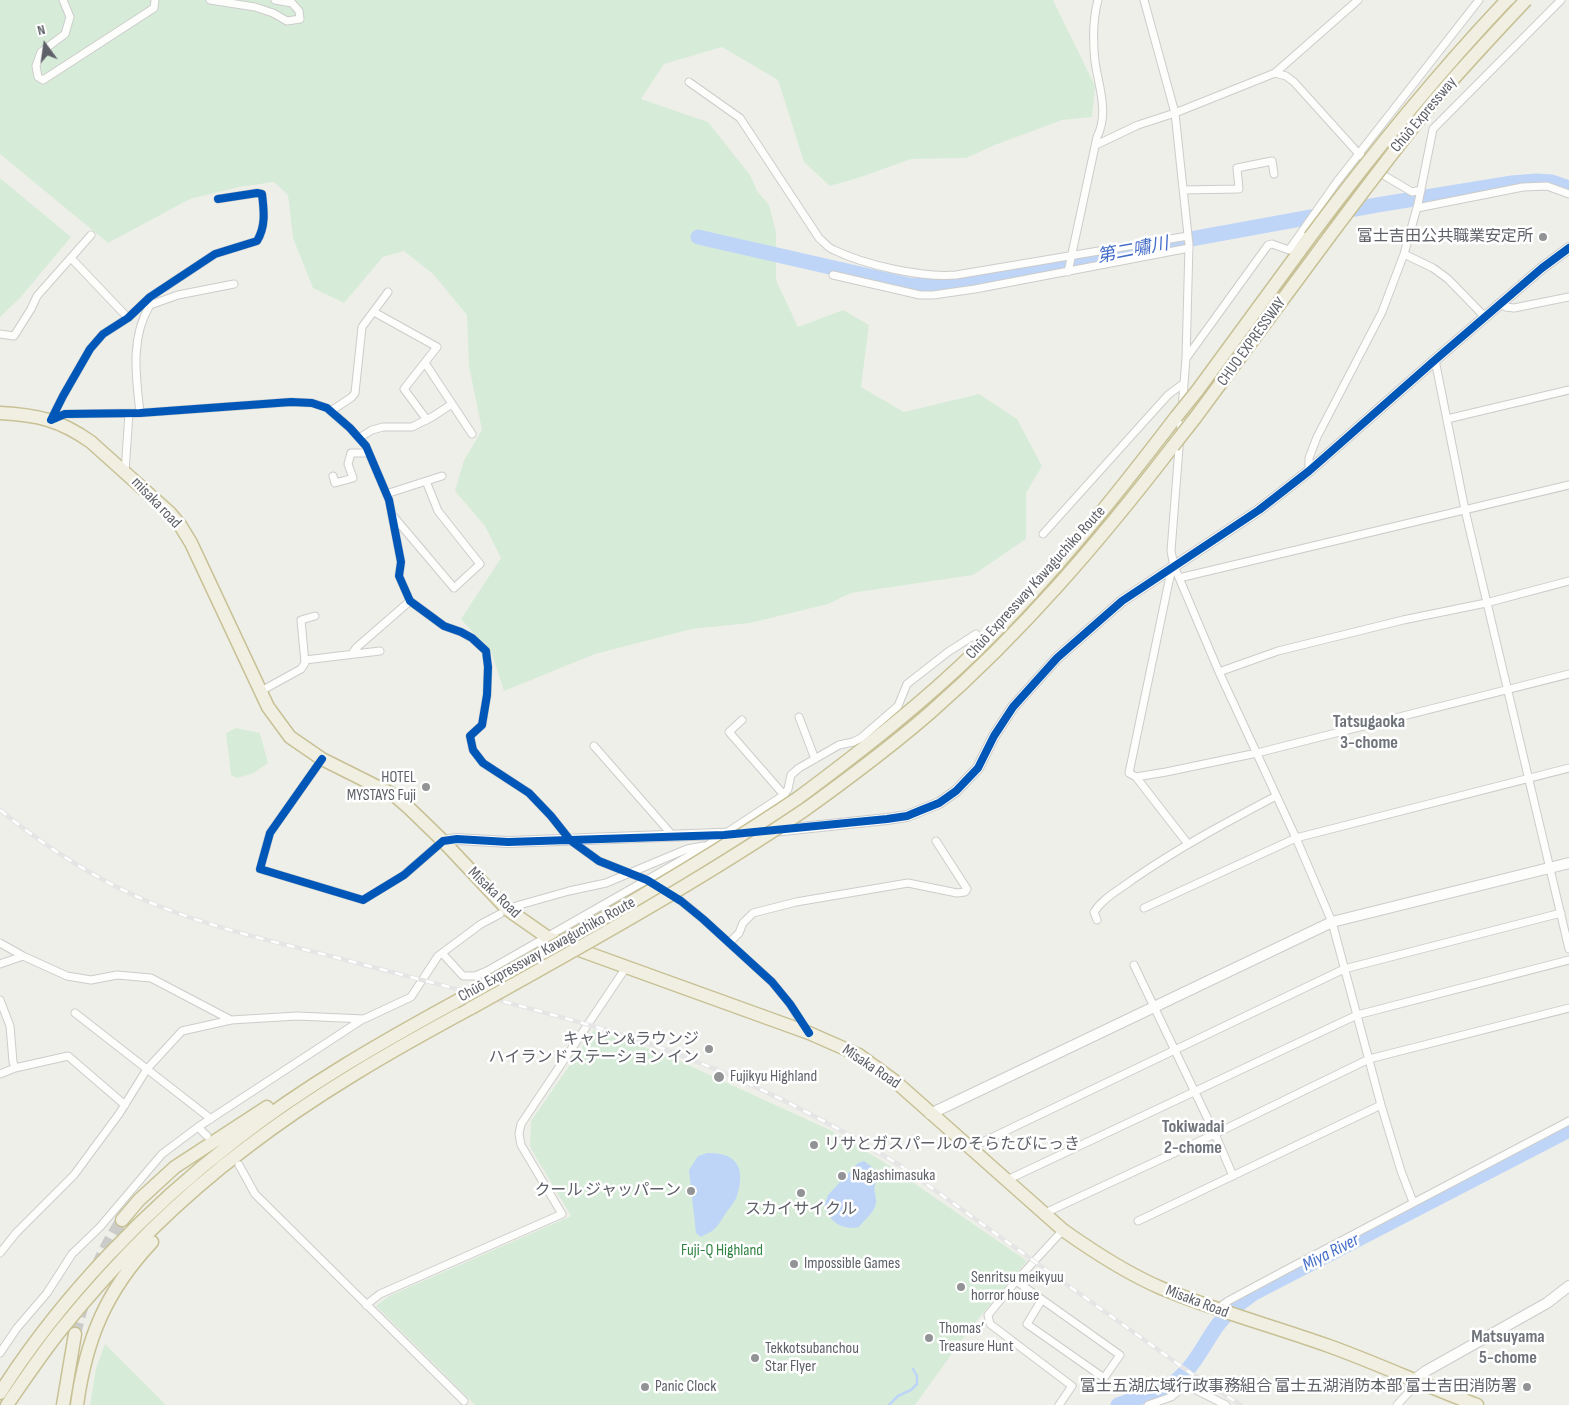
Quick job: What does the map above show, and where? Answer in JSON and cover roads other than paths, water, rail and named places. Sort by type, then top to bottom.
[{"type":"highway","name":"Chūō Expressway","points":[[1310,237],[1372,155],[1417,100],[1507,0]]},
{"type":"highway","name":"Chūō Expressway","points":[[1329,237],[1383,164],[1430,106],[1526,0]]},
{"type":"highway","name":"CHUO EXPRESSWAY","points":[[1176,417],[1310,237]]},
{"type":"highway","name":"CHUO EXPRESSWAY","points":[[1173,446],[1329,237]]},
{"type":"highway","name":"misaka road","points":[[0,414],[30,416],[51,420],[78,433],[170,513],[180,525],[261,691]]},
{"type":"highway","name":"Chūō Expressway Kawaguchiko Route","points":[[0,1393],[50,1323],[84,1282],[134,1230],[192,1176],[238,1138],[357,1057],[663,884],[734,841],[798,798],[926,697],[979,648],[1055,567],[1121,488],[1176,417]]},
{"type":"highway","name":"Chūō Expressway Kawaguchiko Route","points":[[7,1405],[59,1332],[94,1291],[180,1204],[246,1148],[325,1093],[371,1064],[676,892],[742,852],[806,809],[931,712],[1011,636],[1062,582],[1116,519],[1173,446]]},
{"type":"highway","name":"Misaka Road","points":[[261,691],[268,707],[290,737],[322,759],[394,795],[443,841],[507,910],[547,937],[809,1033],[859,1054],[896,1082],[1063,1230],[1090,1250],[1124,1270],[1159,1287],[1220,1311],[1329,1346],[1415,1379],[1470,1404]]},
{"type":"highway","points":[[122,1220],[157,1182],[195,1153],[337,1063],[407,1028]]},
{"type":"highway","points":[[77,1405],[80,1383],[93,1336],[112,1292],[144,1250],[246,1148]]},
{"type":"highway","points":[[63,1405],[75,1334]]},
{"type":"street","points":[[63,0],[70,17],[65,34],[41,52],[36,66],[38,76],[43,80],[154,8],[155,0]]},
{"type":"street","points":[[210,0],[255,7],[273,13],[287,21],[300,19],[299,11],[292,3],[275,0]]},
{"type":"street","points":[[1069,270],[1103,119],[1100,81],[1094,52],[1095,10],[1098,0]]},
{"type":"street","points":[[1144,0],[1174,113],[1189,247],[1186,358],[1171,551],[1174,566],[1219,672],[1296,838],[1332,922],[1381,1105],[1401,1171],[1413,1202]]},
{"type":"street","points":[[1096,145],[1138,125],[1174,113],[1275,73],[1358,0]]},
{"type":"street","points":[[1186,358],[1268,245],[1272,244],[1289,250],[1324,200],[1479,0]]},
{"type":"street","points":[[1309,471],[1309,458],[1317,437],[1382,312],[1404,254],[1418,206],[1434,129],[1560,0]]},
{"type":"street","points":[[1275,73],[1286,76],[1294,82],[1359,154],[1385,176],[1412,192],[1421,192]]},
{"type":"street","points":[[689,82],[740,118],[819,238],[832,249],[878,265],[928,276],[956,275],[1188,236]]},
{"type":"street","points":[[1183,190],[1239,189],[1237,168],[1272,161],[1274,174]]},
{"type":"street","points":[[1418,206],[1523,187],[1548,186],[1569,194]]},
{"type":"street","points":[[51,420],[90,349],[103,334],[128,318],[150,297],[215,254],[257,241],[261,235],[264,220],[262,194],[218,199]]},
{"type":"street","points":[[0,334],[14,336],[37,296],[91,235]]},
{"type":"street","points":[[833,275],[920,295],[934,295],[975,289],[1189,247]]},
{"type":"street","points":[[322,759],[270,833],[260,870],[363,900],[404,875],[443,841],[457,839],[508,842],[724,835],[887,820],[907,816],[938,803],[968,780],[978,768],[994,736],[1013,707],[1057,658],[1122,601],[1259,510],[1309,471],[1500,304],[1569,248]]},
{"type":"street","points":[[1404,254],[1433,268],[1448,279],[1485,317]]},
{"type":"street","points":[[71,258],[128,318]]},
{"type":"street","points":[[140,414],[134,368],[138,334],[150,305],[178,295],[234,284]]},
{"type":"street","points":[[331,411],[355,393],[362,327],[388,292]]},
{"type":"street","points":[[1500,304],[1506,308],[1514,308],[1569,297]]},
{"type":"street","points":[[374,312],[437,347],[404,389],[427,420]]},
{"type":"street","points":[[1435,360],[1465,510],[1569,949]]},
{"type":"street","points":[[425,363],[472,434]]},
{"type":"street","points":[[1043,534],[1168,395],[1184,383]]},
{"type":"street","points":[[1446,419],[1569,390]]},
{"type":"street","points":[[51,420],[65,414],[140,414],[291,402],[312,403],[331,411],[359,438],[370,454],[392,515],[402,562],[399,576],[410,601],[444,626],[472,638],[486,651],[488,667],[487,695],[482,724],[470,736],[473,750],[483,763],[529,793],[570,840],[599,861],[647,880],[681,901],[772,982],[790,1004],[809,1033]]},
{"type":"street","points":[[359,438],[372,430],[396,426],[412,427],[452,404]]},
{"type":"street","points":[[125,472],[129,414]]},
{"type":"street","points":[[333,476],[335,483],[353,478],[348,464],[351,452],[370,454]]},
{"type":"street","points":[[386,494],[442,476]]},
{"type":"street","points":[[392,515],[454,588],[480,564],[438,511],[426,481]]},
{"type":"street","points":[[1179,578],[1569,485]]},
{"type":"street","points":[[1174,566],[1169,581],[1129,773],[1136,777],[1188,844]]},
{"type":"street","points":[[1219,672],[1278,651],[1569,581]]},
{"type":"street","points":[[352,654],[356,648],[410,601]]},
{"type":"street","points":[[261,691],[301,669],[305,663],[301,620],[315,616]]},
{"type":"street","points":[[442,953],[463,976],[475,976],[487,971],[708,845],[784,795],[788,789],[790,775],[839,745],[861,738],[898,706],[907,684],[948,652],[976,634]]},
{"type":"street","points":[[305,660],[380,650]]},
{"type":"street","points":[[1136,777],[1257,753],[1569,674]]},
{"type":"street","points":[[799,717],[815,759]]},
{"type":"street","points":[[742,720],[729,732],[784,795]]},
{"type":"street","points":[[594,746],[673,837]]},
{"type":"street","points":[[1144,908],[1296,838],[1569,768]]},
{"type":"street","points":[[1097,920],[1094,912],[1103,901],[1160,860],[1276,796]]},
{"type":"street","points":[[729,943],[739,933],[743,923],[753,912],[796,902],[908,883],[966,892],[967,889],[936,841]]},
{"type":"street","points":[[516,906],[606,883],[687,849],[708,845]]},
{"type":"street","points":[[930,1114],[1332,922],[1569,863]]},
{"type":"street","points":[[970,1148],[1344,969],[1561,913]]},
{"type":"street","points":[[0,1353],[16,1328],[47,1293],[72,1254],[100,1227],[162,1154],[211,1118],[364,1018],[411,996],[438,956],[481,924],[500,914]]},
{"type":"street","points":[[0,943],[67,976],[91,980],[117,975],[151,978],[231,1020]]},
{"type":"street","points":[[0,964],[23,956]]},
{"type":"street","points":[[1007,1180],[1357,1014],[1569,960]]},
{"type":"street","points":[[1134,965],[1215,1134],[1233,1176]]},
{"type":"street","points":[[366,1305],[380,1294],[562,1214],[521,1145],[519,1134],[521,1124],[627,966]]},
{"type":"street","points":[[0,1000],[10,1026],[15,1068]]},
{"type":"street","points":[[1044,1213],[1215,1134],[1369,1059],[1569,1008]]},
{"type":"street","points":[[75,1013],[211,1118]]},
{"type":"street","points":[[0,1253],[16,1233],[74,1175],[125,1106],[148,1070],[182,1032],[231,1020],[297,1016],[364,1018]]},
{"type":"street","points":[[0,1074],[15,1068],[68,1056],[125,1106]]},
{"type":"street","points":[[1138,1221],[1381,1105]]},
{"type":"street","points":[[1220,1311],[1228,1301],[1569,1121]]},
{"type":"street","points":[[198,1127],[207,1136]]},
{"type":"street","points":[[239,1165],[255,1194],[464,1401]]},
{"type":"street","points":[[1059,1405],[1072,1386],[990,1324],[988,1315],[1063,1230]]},
{"type":"street","points":[[0,1237],[7,1244]]},
{"type":"street","points":[[1016,1282],[1120,1355],[1104,1378],[1027,1324],[1041,1301]]},
{"type":"street","points":[[1397,1405],[1410,1391],[1415,1379],[1426,1371],[1548,1303],[1569,1286]]},
{"type":"street","points":[[1148,1405],[1171,1397],[1186,1384],[1226,1405]]},
{"type":"street","points":[[1171,1397],[1174,1405]]},
{"type":"water","points":[[707,1153],[726,1155],[737,1164],[740,1186],[734,1202],[716,1227],[701,1237],[696,1233],[689,1170],[698,1156]]},
{"type":"water","points":[[864,1161],[887,1178],[876,1182],[874,1189],[876,1200],[872,1213],[859,1227],[848,1228],[833,1221],[824,1207],[828,1195],[858,1163]]},
{"type":"waterway","name":"第二嘯川","points":[[698,237],[909,285],[946,286],[1072,265],[1103,255],[1377,205],[1512,183],[1552,182],[1569,188]]},
{"type":"waterway","name":"Miya River","points":[[1118,1405],[1172,1384],[1194,1361],[1221,1321],[1234,1308],[1254,1293],[1569,1130]]},
{"type":"waterway","points":[[889,1405],[898,1396],[911,1390],[917,1384],[917,1376],[913,1369]]},
{"type":"tunnel","points":[[75,1334],[83,1304],[100,1260],[122,1220]]},
{"type":"railway","points":[[0,810],[74,863],[133,895],[177,913],[248,935],[473,993],[642,1041],[681,1055],[794,1105],[901,1166],[1192,1374],[1241,1405]]},
{"type":"place","name":"富士吉田公共職業安定所","points":[[1543,237]]},
{"type":"place","name":"HOTEL MYSTAYS Fuji","points":[[426,787]]},
{"type":"place","name":"キャビン&ラウンジ ハイランドステーション イン","points":[[709,1049]]},
{"type":"place","name":"Fujikyu Highland","points":[[719,1077]]},
{"type":"place","name":"リサとガスパールのそらたびにっき","points":[[814,1145]]},
{"type":"place","name":"Nagashimasuka","points":[[842,1176]]},
{"type":"place","name":"クール ジャッパーン","points":[[691,1191]]},
{"type":"place","name":"スカイサイクル","points":[[801,1193]]},
{"type":"place","name":"Impossible Games","points":[[794,1264]]},
{"type":"place","name":"Senritsu meikyuu horror house","points":[[961,1287]]},
{"type":"place","name":"Thomas’ Treasure Hunt","points":[[929,1338]]},
{"type":"place","name":"Tekkotsubanchou Star Flyer","points":[[755,1358]]},
{"type":"place","name":"Panic Clock","points":[[645,1387]]},
{"type":"place","name":"富士五湖広域行政事務組合 富士五湖消防本部 富士吉田消防署","points":[[1527,1387]]},
{"type":"district","name":"Tatsugaoka 3-chome","points":[[1369,732]]},
{"type":"district","name":"Tokiwadai 2-chome","points":[[1193,1137]]},
{"type":"district","name":"Matsuyama 5-chome","points":[[1508,1347]]},
{"type":"park label","name":"Fuji-Q Highland","points":[[722,1251]]}]
